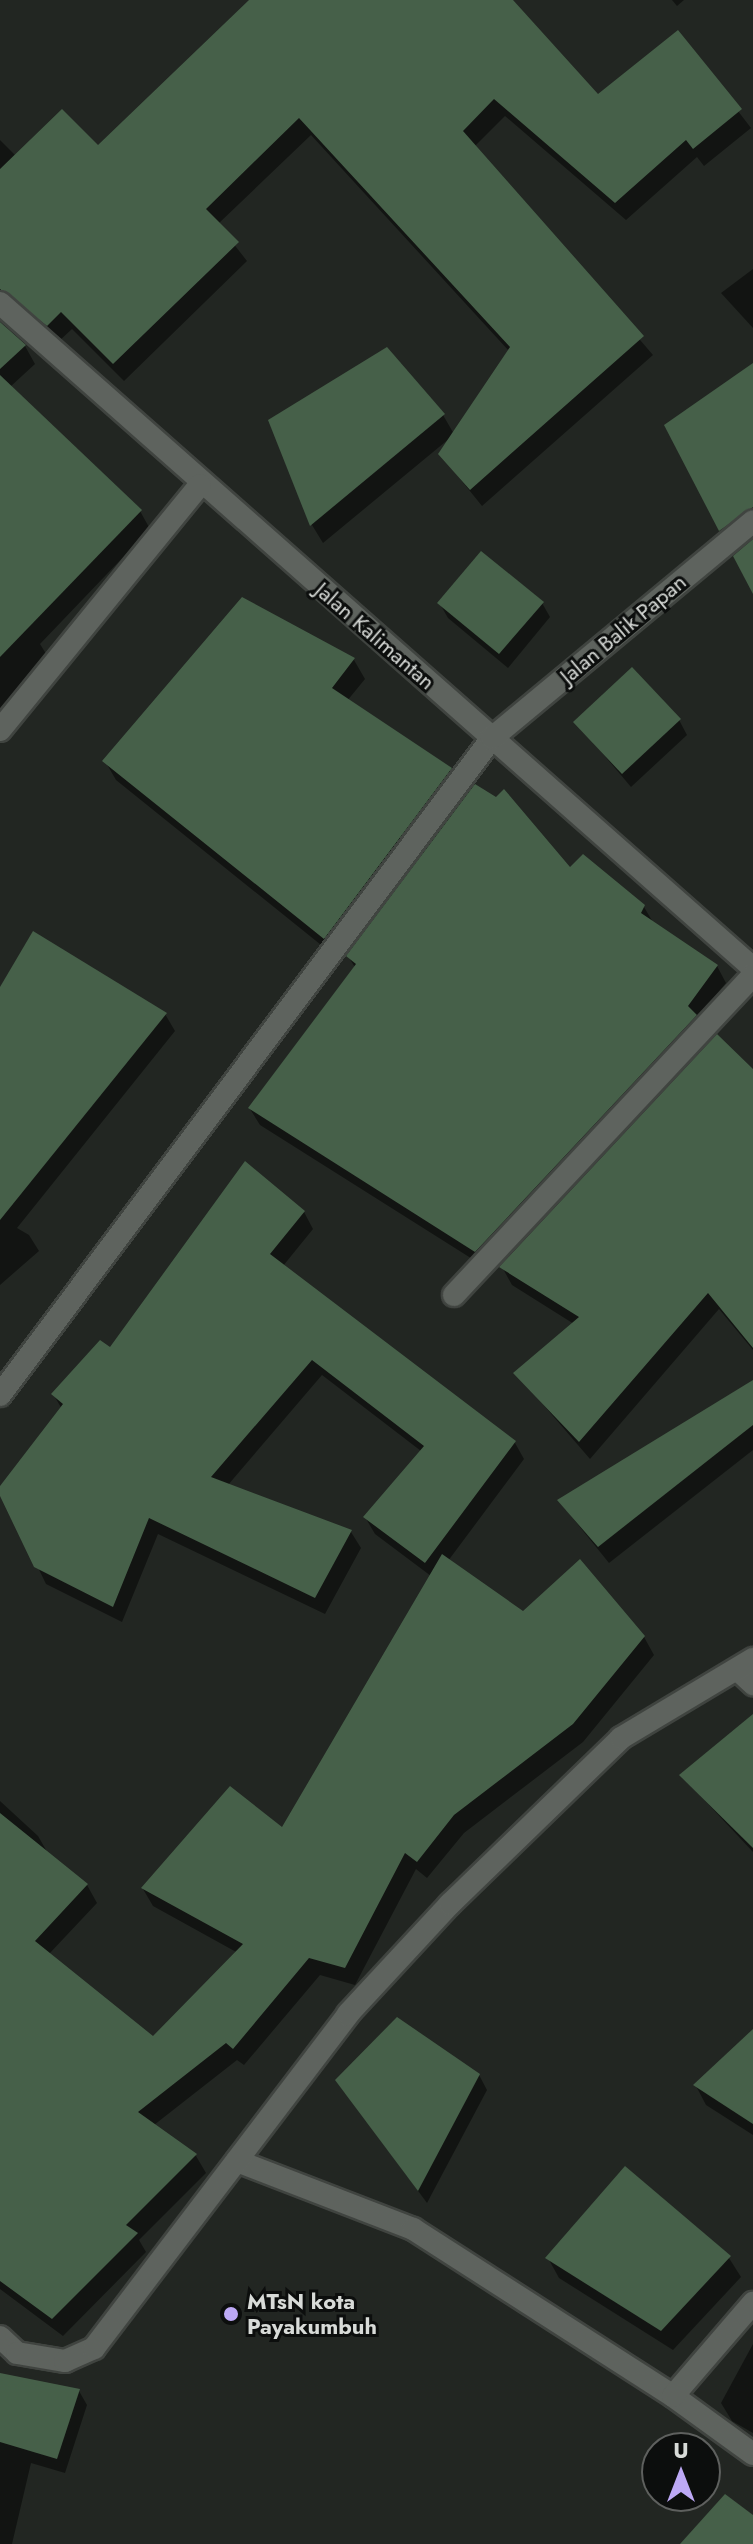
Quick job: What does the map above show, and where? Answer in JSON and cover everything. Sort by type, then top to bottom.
[{"type":"street","name":"Jalan Kalimantan","points":[[0,303],[200,485],[753,968]]},
{"type":"street","points":[[0,730],[200,485]]},
{"type":"street","name":"Jalan Balik Papan","points":[[0,1395],[492,738],[753,521]]},
{"type":"street","points":[[454,1295],[753,976]]},
{"type":"street","points":[[0,2337],[17,2353],[65,2361],[94,2348],[348,2014],[542,1813],[621,1738],[748,1671]]},
{"type":"street","points":[[237,2161],[413,2229],[673,2396],[753,2454]]},
{"type":"street","points":[[673,2396],[753,2303]]},
{"type":"building","points":[[249,0],[513,0],[598,94],[678,30],[742,109],[693,149],[686,140],[615,203],[494,99],[463,131],[644,336],[470,490],[438,454],[510,347],[299,118],[206,209],[239,242],[113,364],[61,312],[47,326],[0,289],[0,169],[62,109],[98,145]]},
{"type":"building","points":[[0,322],[26,345],[0,369]]},
{"type":"building","points":[[387,347],[445,414],[310,526],[268,420]]},
{"type":"building","points":[[753,363],[753,507],[719,531],[664,425]]},
{"type":"building","points":[[0,375],[142,510],[0,657]]},
{"type":"building","points":[[753,539],[753,594],[733,556]]},
{"type":"building","points":[[481,551],[544,602],[499,654],[437,603]]},
{"type":"building","points":[[242,597],[355,658],[332,688],[452,768],[324,939],[102,761]]},
{"type":"building","points":[[632,667],[681,719],[622,774],[573,722]]},
{"type":"building","points":[[475,784],[496,797],[504,789],[570,867],[583,854],[645,905],[641,913],[718,965],[688,1006],[697,1015],[475,1252],[248,1108],[356,964],[346,956]]},
{"type":"building","points":[[33,931],[167,1013],[0,1220],[0,987]]},
{"type":"building","points":[[717,1034],[753,1069],[753,1348],[708,1293],[579,1442],[513,1373],[579,1317],[499,1267]]},
{"type":"building","points":[[245,1161],[305,1211],[270,1254],[516,1441],[425,1563],[363,1517],[424,1446],[312,1360],[211,1477],[352,1530],[315,1598],[149,1518],[113,1607],[34,1567],[0,1496],[0,1486],[63,1404],[51,1394],[100,1340],[110,1347]]},
{"type":"building","points":[[753,1380],[753,1425],[598,1547],[557,1500]]},
{"type":"building","points":[[442,1554],[523,1611],[580,1559],[645,1636],[573,1724],[454,1815],[417,1862],[405,1853],[345,1968],[309,1958],[233,2049],[226,2043],[138,2112],[197,2154],[126,2225],[138,2233],[52,2319],[0,2281],[0,1813],[88,1884],[35,1941],[153,2036],[243,1944],[141,1888],[230,1786],[282,1827]]},
{"type":"building","points":[[753,1714],[753,1848],[679,1775]]},
{"type":"building","points":[[397,2017],[480,2074],[418,2191],[335,2080]]},
{"type":"building","points":[[753,2029],[753,2124],[693,2085]]},
{"type":"building","points":[[625,2166],[731,2256],[661,2331],[545,2258]]},
{"type":"building","points":[[0,2373],[80,2389],[57,2459],[0,2442]]},
{"type":"building","points":[[725,2494],[753,2515],[753,2544],[680,2544],[709,2512],[721,2512],[721,2498]]},
{"type":"place","name":"MTsN kota Payakumbuh","points":[[231,2314]]}]
